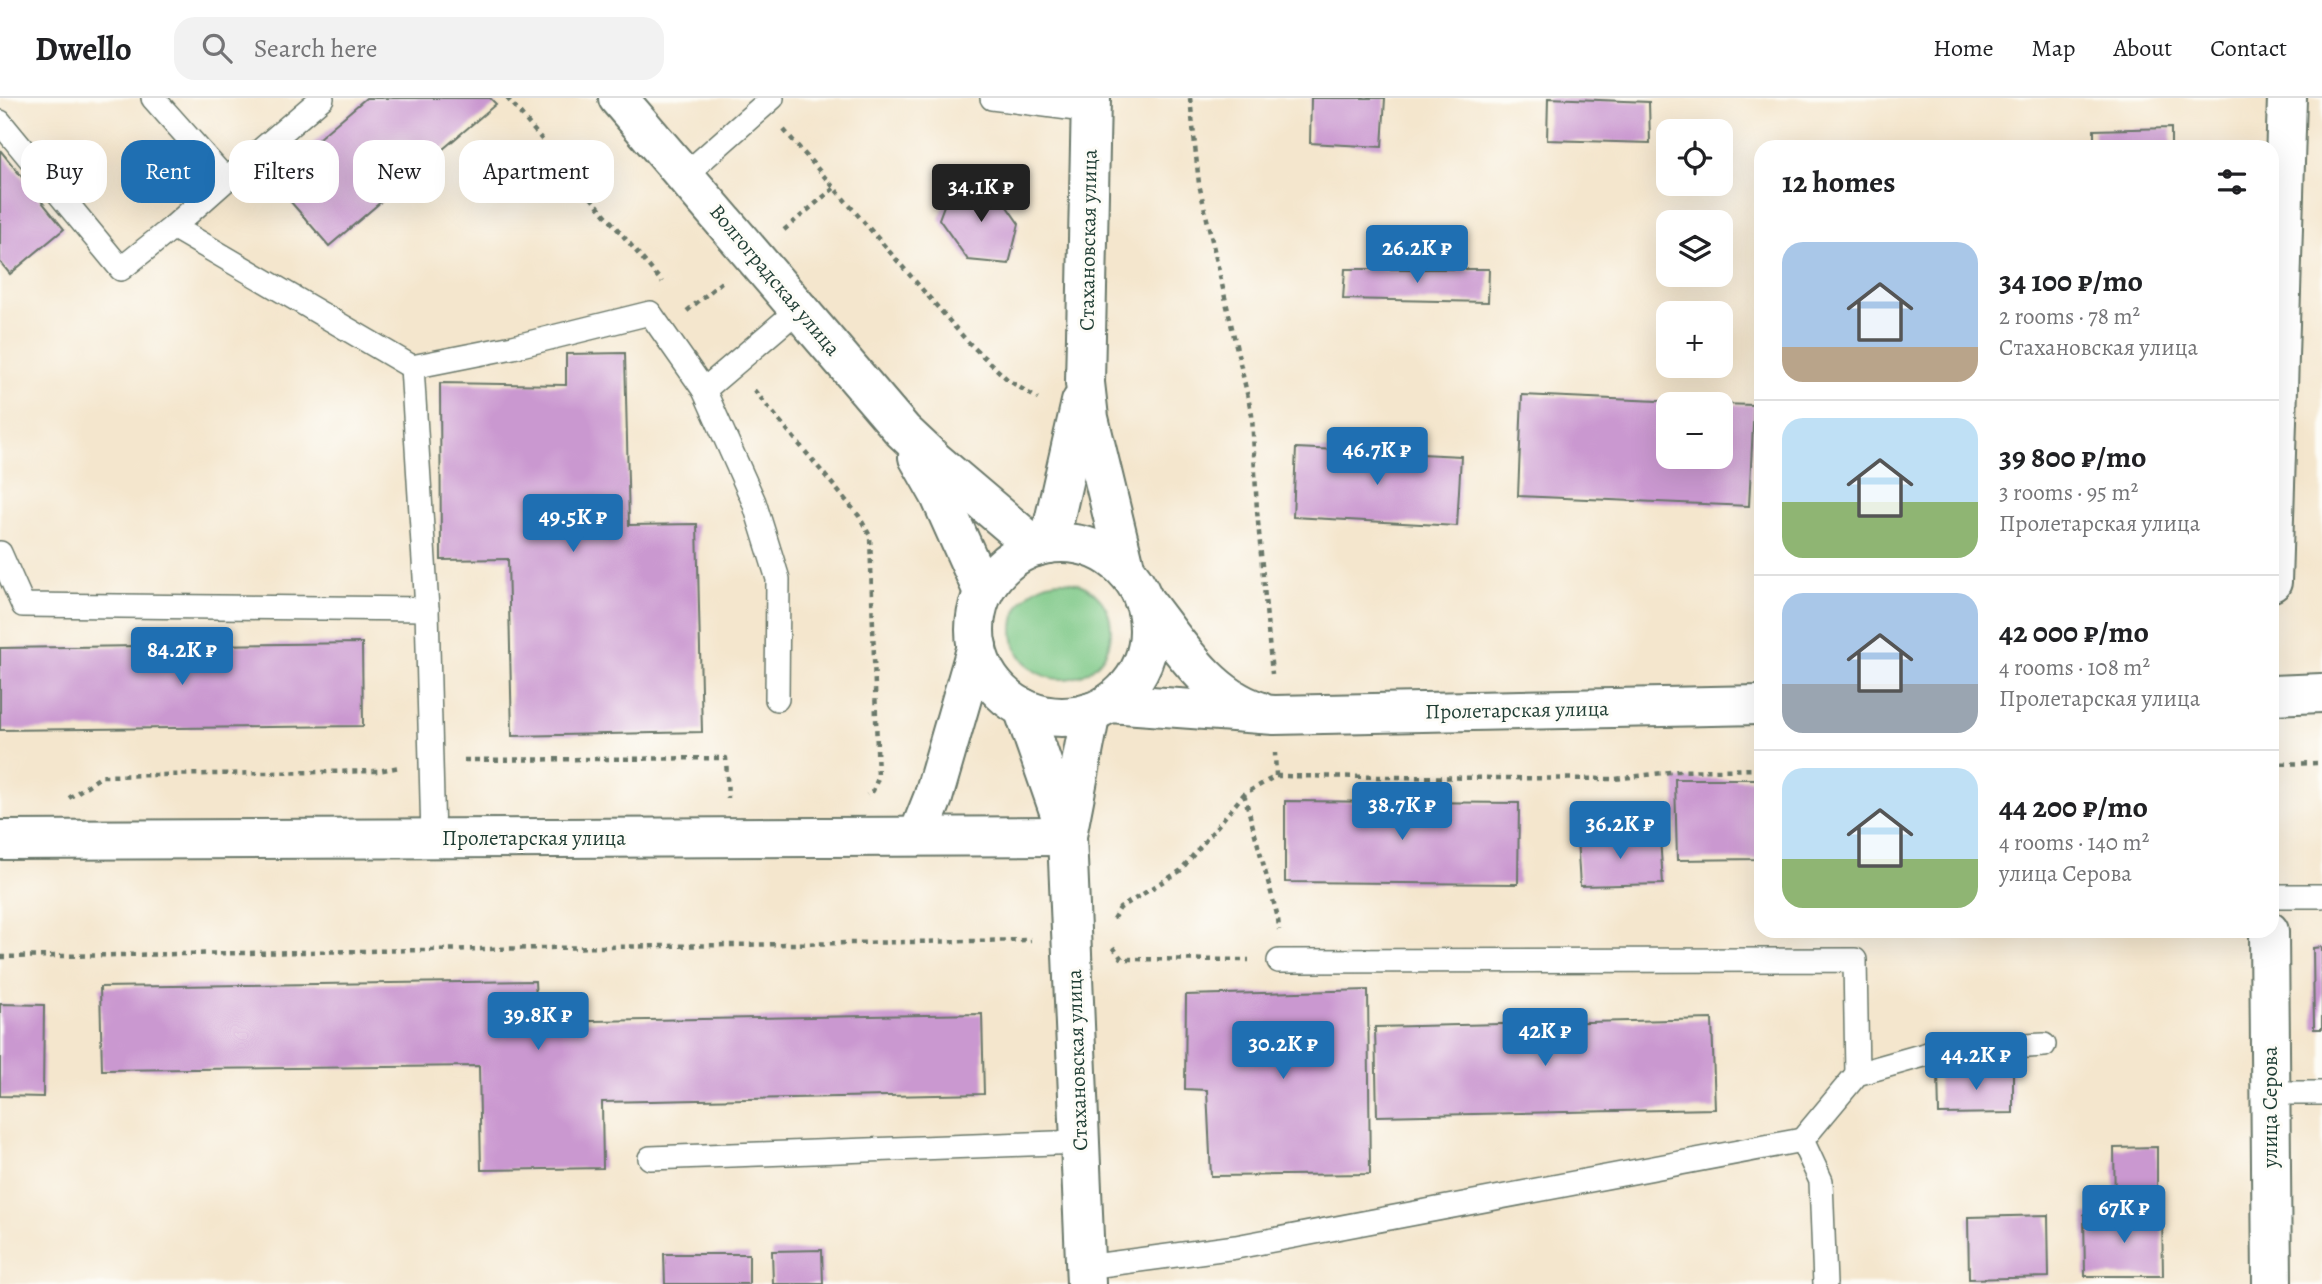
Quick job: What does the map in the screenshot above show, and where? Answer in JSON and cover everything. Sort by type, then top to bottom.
[{"type":"street","name":"Волгоградская улица","points":[[618,98],[903,431],[936,462],[1042,545]]},
{"type":"street","points":[[2279,356],[2287,98]]},
{"type":"street","name":"Стахановская улица","points":[[1091,105],[1085,383],[1089,418],[1134,585]]},
{"type":"street","name":"Стахановская улица","points":[[1042,545],[1085,383]]},
{"type":"street","name":"Волгоградская улица","points":[[903,431],[939,494],[983,592]]},
{"type":"street","points":[[1077,544],[1104,553],[1134,585],[1148,622],[1148,646],[1140,668],[1126,689],[1101,707],[1070,717],[1046,716],[1023,708],[1004,695],[988,676],[977,646],[976,614],[983,592],[996,572],[1014,557],[1042,545],[1077,544]]},
{"type":"street","name":"Пролетарская улица","points":[[1134,585],[1200,670],[1223,693],[1248,708],[1274,716]]},
{"type":"street","points":[[918,836],[933,799],[977,646]]},
{"type":"street","points":[[2279,695],[2322,694]]},
{"type":"street","name":"Пролетарская улица","points":[[1101,707],[1274,716],[1754,705]]},
{"type":"street","name":"Стахановская улица","points":[[1068,836],[1101,707]]},
{"type":"street","name":"Стахановская улица","points":[[1023,708],[1068,836],[1089,939],[1081,1142],[1086,1275]]},
{"type":"street","name":"Пролетарская улица","points":[[0,840],[1068,836]]},
{"type":"street","name":"улица Серова","points":[[2269,938],[2272,1284]]},
{"type":"lane","points":[[153,98],[226,180]]},
{"type":"lane","points":[[0,122],[121,269],[323,98]]},
{"type":"lane","points":[[992,98],[1091,105]]},
{"type":"lane","points":[[685,175],[768,102]]},
{"type":"lane","points":[[173,227],[412,367],[513,347],[650,313],[704,390],[754,502],[778,579],[777,699]]},
{"type":"lane","points":[[704,390],[799,309]]},
{"type":"lane","points":[[412,367],[427,609],[433,838]]},
{"type":"lane","points":[[0,553],[23,605],[427,609]]},
{"type":"lane","points":[[2279,896],[2322,896]]},
{"type":"lane","points":[[1279,961],[1855,960],[1857,1074]]},
{"type":"lane","points":[[1086,1275],[1802,1140],[1857,1074],[1938,1051],[2044,1045]]},
{"type":"lane","points":[[2270,1093],[2322,1093]]},
{"type":"lane","points":[[1802,1140],[1821,1181],[1825,1284]]},
{"type":"lane","points":[[650,1158],[1081,1142]]},
{"type":"path","points":[[507,98],[669,290]]},
{"type":"path","points":[[1191,98],[1199,184],[1252,415],[1276,776]]},
{"type":"path","points":[[768,102],[967,341],[1008,380],[1038,399]]},
{"type":"path","points":[[678,301],[859,516],[870,536],[878,778],[873,791],[859,801]]},
{"type":"path","points":[[62,802],[102,776],[378,771],[431,760],[726,758],[727,798],[740,799]]},
{"type":"path","points":[[2279,764],[2322,763]]},
{"type":"path","points":[[1089,939],[1107,927],[1120,908],[1180,871],[1244,793],[1276,776],[1615,779],[1678,771],[1754,769]]},
{"type":"path","points":[[0,957],[1089,939],[1122,959],[1279,961],[1278,918],[1244,793]]},
{"type":"green space","points":[[1062,581],[1081,585],[1097,595],[1107,611],[1111,630],[1107,649],[1097,665],[1081,675],[1062,679],[1043,675],[1027,665],[1017,649],[1013,630],[1017,611],[1027,595],[1043,585]]},
{"type":"building","points":[[366,98],[490,98],[496,104],[445,147],[445,140],[353,140],[353,203],[380,203],[329,246],[292,203],[339,203],[339,140],[317,140]]},
{"type":"building","points":[[1311,98],[1385,98],[1382,147],[1310,143]]},
{"type":"building","points":[[1548,98],[1649,102],[1650,143],[1547,140]]},
{"type":"building","points":[[2171,128],[2171,140],[2094,140],[2094,130]]},
{"type":"building","points":[[0,150],[21,176],[21,203],[43,203],[64,229],[10,274],[0,262]]},
{"type":"building","points":[[971,184],[991,184],[1019,224],[1009,264],[968,260],[939,219],[945,203]]},
{"type":"building","points":[[1345,269],[1489,269],[1488,302],[1343,299]]},
{"type":"building","points":[[625,353],[629,525],[697,524],[702,732],[512,736],[508,559],[441,560],[440,383],[566,385],[566,354]]},
{"type":"building","points":[[1522,395],[1656,401],[1656,469],[1733,469],[1733,404],[1754,405],[1749,506],[1518,496]]},
{"type":"building","points":[[1296,448],[1461,456],[1457,526],[1293,517]]},
{"type":"building","points":[[362,643],[363,726],[0,730],[0,648]]},
{"type":"building","points":[[1675,779],[1754,779],[1754,859],[1677,860]]},
{"type":"building","points":[[1285,801],[1519,803],[1518,884],[1285,882]]},
{"type":"building","points":[[1660,837],[1663,884],[1580,886],[1577,838]]},
{"type":"building","points":[[2322,947],[2322,1029],[2314,1029],[2313,948]]},
{"type":"building","points":[[535,981],[537,1022],[982,1014],[984,1094],[602,1102],[603,1168],[481,1170],[479,1066],[102,1070],[100,987]]},
{"type":"building","points":[[1368,990],[1370,1174],[1211,1176],[1207,1090],[1185,1089],[1186,995]]},
{"type":"building","points":[[0,1004],[44,1005],[43,1097],[0,1096]]},
{"type":"building","points":[[1712,1019],[1715,1109],[1377,1116],[1375,1027]]},
{"type":"building","points":[[2013,1071],[2013,1113],[1939,1114],[1938,1072]]},
{"type":"building","points":[[2157,1147],[2157,1205],[2115,1206],[2114,1148]]},
{"type":"building","points":[[2162,1213],[2163,1276],[2085,1276],[2084,1214]]},
{"type":"building","points":[[2048,1215],[2049,1277],[1969,1279],[1968,1217]]},
{"type":"building","points":[[822,1250],[823,1284],[773,1284],[772,1251]]},
{"type":"building","points":[[664,1254],[749,1254],[749,1284],[665,1284]]}]
